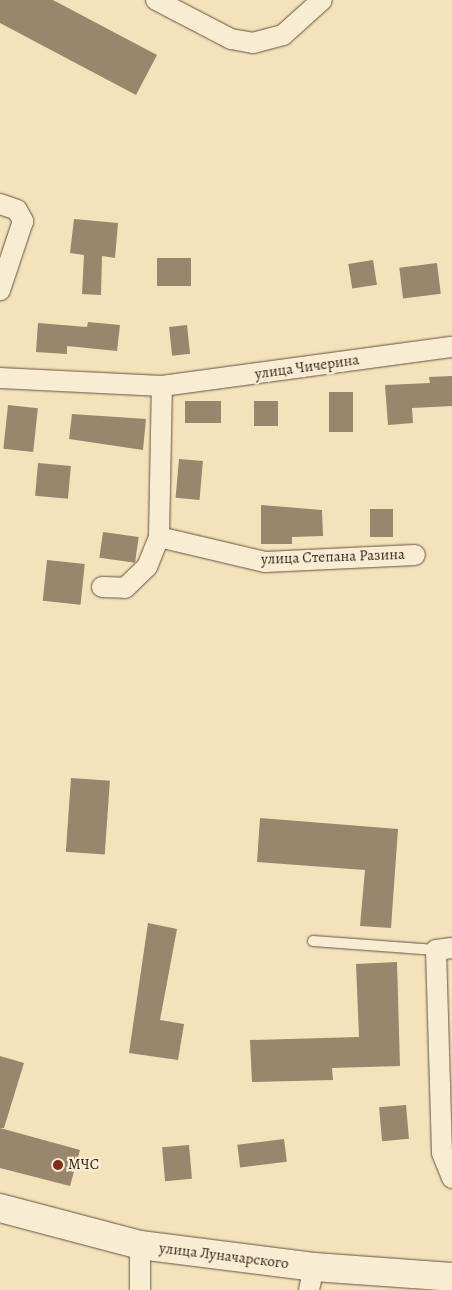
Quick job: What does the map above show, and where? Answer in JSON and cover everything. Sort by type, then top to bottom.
[{"type":"main road","name":"улица Луначарского","points":[[0,1208],[140,1245],[312,1279],[452,1277]]},
{"type":"street","points":[[156,0],[231,39],[252,43],[283,35],[322,0]]},
{"type":"street","points":[[0,204],[17,210],[23,221],[0,290]]},
{"type":"street","name":"улица Чичерина","points":[[0,378],[162,386],[452,347]]},
{"type":"street","points":[[102,587],[125,588],[147,567],[159,537],[162,386]]},
{"type":"street","name":"улица Степана Разина","points":[[159,537],[265,562],[416,554]]},
{"type":"street","points":[[444,949],[442,1154],[452,1178]]},
{"type":"street","points":[[140,1245],[140,1290]]},
{"type":"lane","points":[[313,941],[444,949]]},
{"type":"building","points":[[0,0],[53,0],[157,55],[136,95],[0,23]]},
{"type":"building","points":[[74,219],[118,223],[115,258],[102,256],[101,295],[82,294],[84,255],[70,253]]},
{"type":"building","points":[[157,258],[191,258],[191,286],[157,286]]},
{"type":"building","points":[[373,260],[377,285],[352,289],[348,264]]},
{"type":"building","points":[[437,263],[441,294],[403,298],[399,268]]},
{"type":"building","points":[[88,322],[120,325],[117,351],[67,346],[67,354],[36,352],[38,323],[87,327]]},
{"type":"building","points":[[187,325],[190,354],[172,356],[169,327]]},
{"type":"building","points":[[452,376],[452,406],[412,408],[413,423],[388,425],[385,385],[430,383],[429,377]]},
{"type":"building","points":[[329,392],[353,392],[353,432],[329,432]]},
{"type":"building","points":[[185,401],[221,401],[221,423],[185,423]]},
{"type":"building","points":[[254,401],[278,401],[278,426],[254,426]]},
{"type":"building","points":[[8,405],[38,408],[33,452],[3,449]]},
{"type":"building","points":[[72,414],[146,419],[143,450],[69,439]]},
{"type":"building","points":[[179,459],[203,461],[200,500],[176,498]]},
{"type":"building","points":[[38,463],[71,466],[68,499],[35,496]]},
{"type":"building","points":[[261,505],[322,510],[323,536],[292,537],[292,544],[261,544]]},
{"type":"building","points":[[370,509],[393,509],[393,537],[370,537]]},
{"type":"building","points":[[103,532],[139,537],[135,563],[99,558]]},
{"type":"building","points":[[47,560],[85,564],[81,605],[43,601]]},
{"type":"building","points":[[71,778],[110,781],[105,855],[66,852]]},
{"type":"building","points":[[260,818],[398,829],[391,928],[360,926],[365,870],[257,862]]},
{"type":"building","points":[[148,923],[177,929],[160,1020],[184,1024],[178,1060],[129,1053]]},
{"type":"building","points":[[397,962],[400,1066],[332,1068],[333,1080],[252,1082],[250,1040],[359,1037],[356,964]]},
{"type":"building","points":[[0,1056],[24,1063],[4,1128],[0,1128]]},
{"type":"building","points":[[406,1105],[409,1139],[382,1141],[379,1107]]},
{"type":"building","points":[[0,1128],[80,1150],[70,1186],[0,1168]]},
{"type":"building","points":[[284,1139],[287,1162],[240,1168],[237,1145]]},
{"type":"building","points":[[189,1145],[192,1179],[165,1181],[162,1147]]},
{"type":"place","name":"МЧС","points":[[58,1165]]}]
